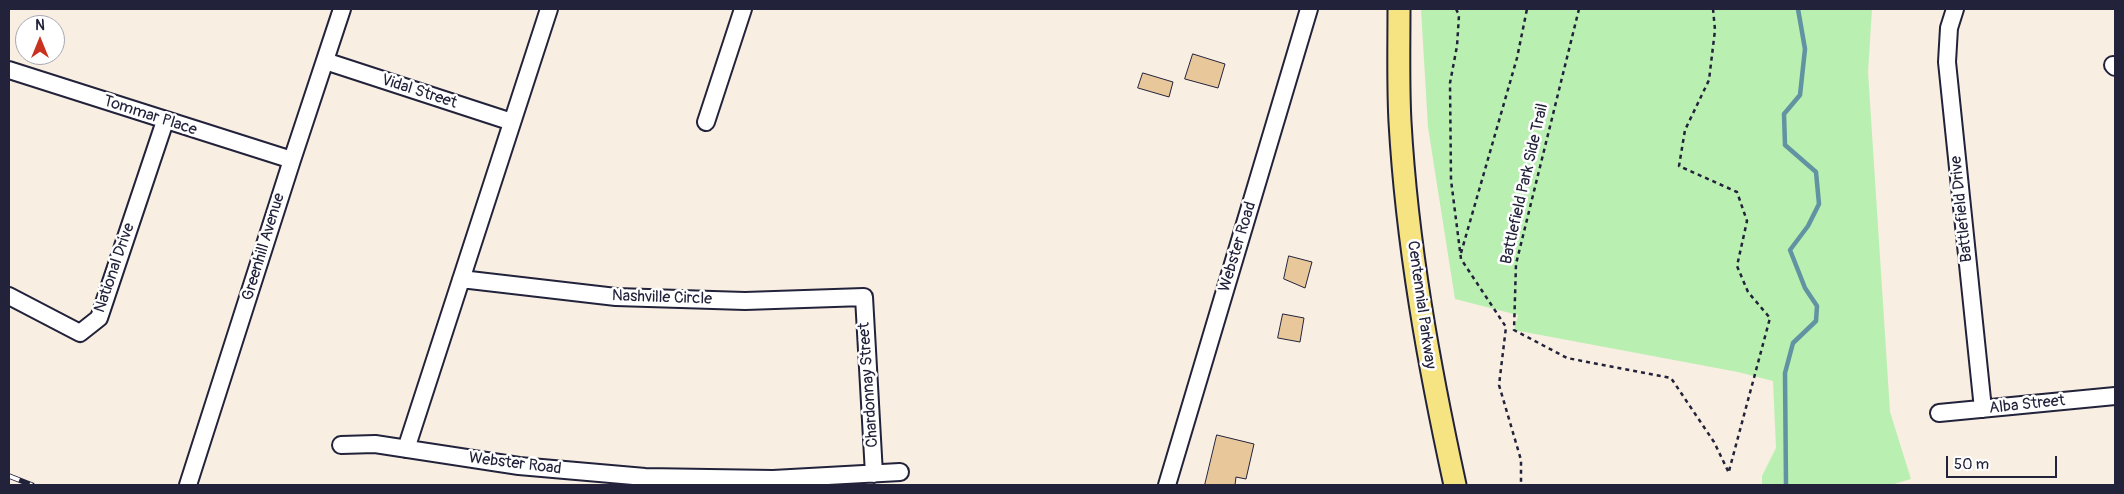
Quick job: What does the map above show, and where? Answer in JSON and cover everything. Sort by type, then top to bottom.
[{"type":"main road","name":"Centennial Parkway","points":[[1399,9],[1400,122],[1415,274],[1433,382],[1455,485]]},
{"type":"street","name":"Greenhill Avenue","points":[[188,485],[342,9]]},
{"type":"street","points":[[406,449],[549,9]]},
{"type":"street","points":[[706,122],[743,9]]},
{"type":"street","name":"Webster Road","points":[[1167,485],[1309,9]]},
{"type":"street","name":"Battlefield Drive","points":[[1956,9],[1949,28],[1947,62],[1982,409]]},
{"type":"street","name":"Vidal Street","points":[[325,61],[512,122]]},
{"type":"street","name":"Tommar Place","points":[[9,70],[292,160]]},
{"type":"street","name":"National Drive","points":[[9,296],[80,333],[99,318],[165,121]]},
{"type":"street","name":"Nashville Circle","points":[[461,279],[616,297],[745,301],[864,297]]},
{"type":"street","name":"Chardonnay Street","points":[[864,297],[874,474]]},
{"type":"street","name":"Alba Street","points":[[1939,413],[2115,396]]},
{"type":"street","name":"Webster Road","points":[[341,444],[375,444],[519,466],[645,477],[772,479],[900,472]]},
{"type":"path","points":[[1456,9],[1459,15],[1457,46],[1450,83],[1451,180],[1460,254],[1461,259],[1506,327],[1499,385],[1521,460],[1521,485]]},
{"type":"path","points":[[1460,254],[1517,58],[1527,9]]},
{"type":"path","name":"Battlefield Park Side Trail","points":[[1579,9],[1516,264],[1514,330],[1567,358],[1671,378],[1714,442],[1729,473],[1770,318],[1748,292],[1737,266],[1747,221],[1737,192],[1679,166],[1685,130],[1709,80],[1715,30],[1713,9]]},
{"type":"green space","points":[[1421,9],[1872,9],[1868,72],[1890,412],[1911,479],[1891,485],[1762,485],[1762,476],[1776,448],[1773,381],[1738,372],[1514,330],[1518,315],[1455,299],[1428,127]]},
{"type":"building","points":[[1193,54],[1225,64],[1218,88],[1185,79]]},
{"type":"building","points":[[1143,73],[1173,82],[1169,97],[1138,88]]},
{"type":"building","points":[[1289,256],[1312,262],[1305,288],[1284,279]]},
{"type":"building","points":[[1283,314],[1304,318],[1300,342],[1278,338]]},
{"type":"building","points":[[1217,435],[1254,444],[1246,479],[1236,477],[1235,485],[1205,485]]},
{"type":"waterway","points":[[1786,485],[1785,373],[1793,343],[1816,321],[1817,306],[1805,288],[1790,250],[1808,226],[1819,204],[1816,172],[1785,145],[1784,114],[1800,95],[1805,49],[1798,9]]},
{"type":"railway","points":[[9,476],[32,485]]}]
